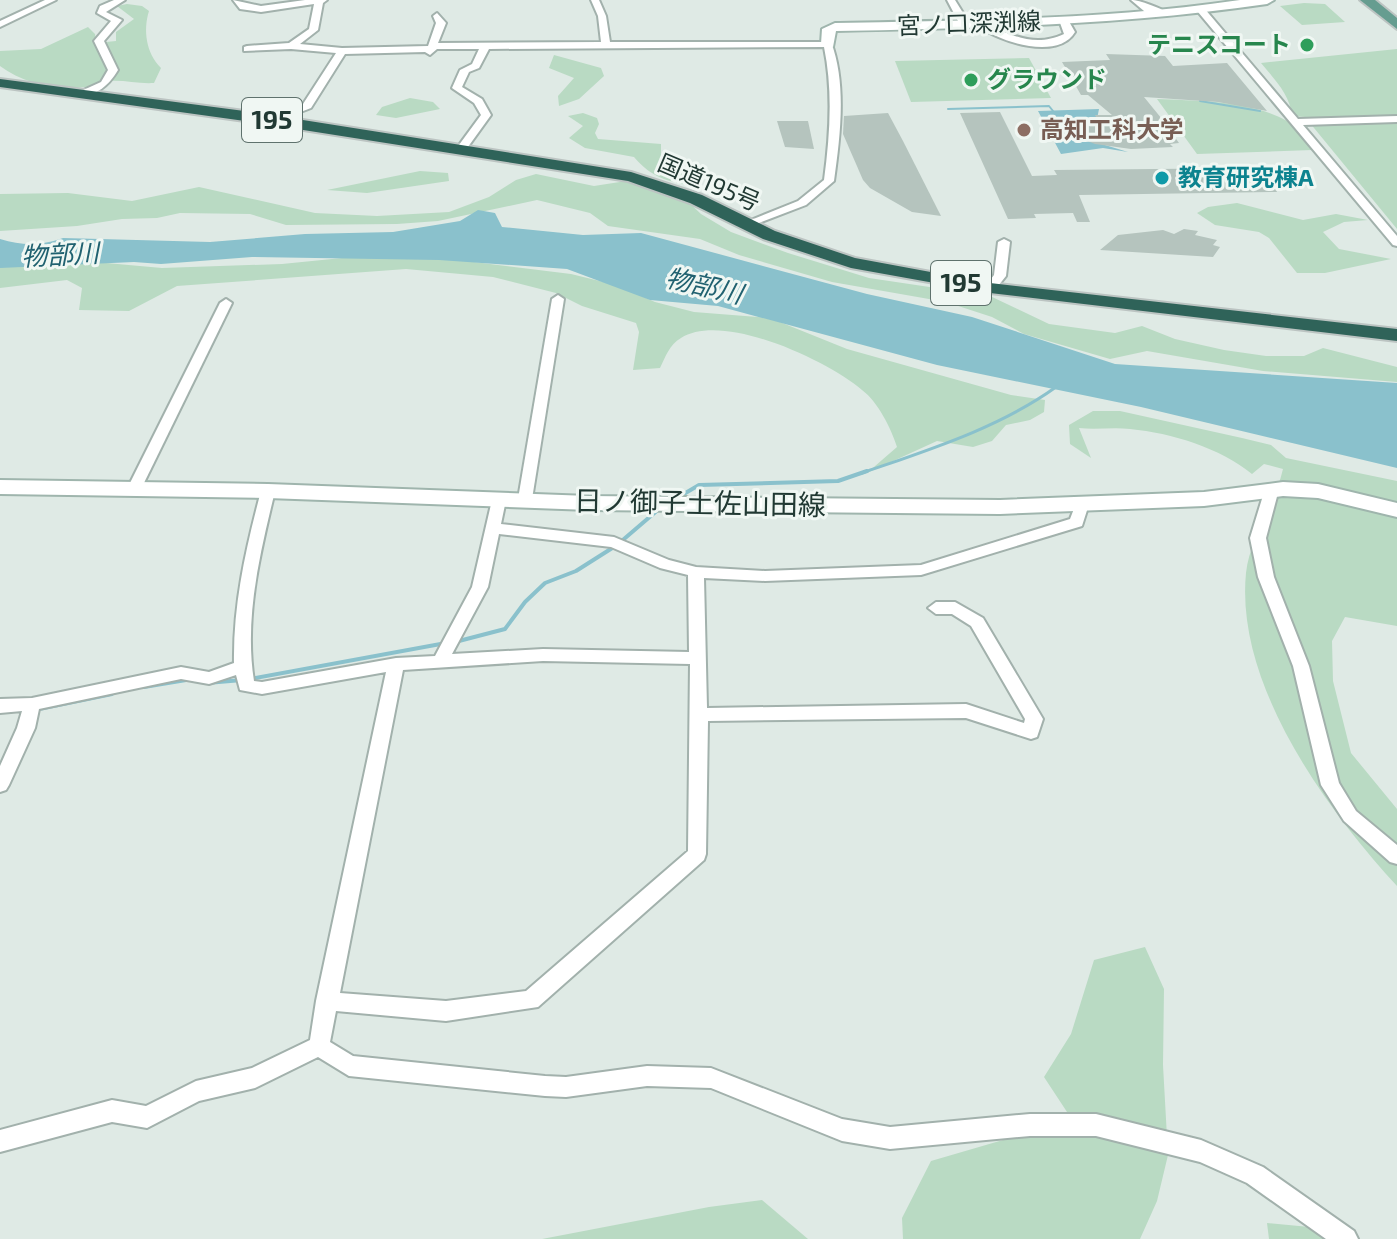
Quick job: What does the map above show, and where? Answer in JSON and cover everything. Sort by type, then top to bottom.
[{"type":"highway","name":"国道195号","points":[[0,83],[252,117],[646,181],[696,199],[747,224],[851,263],[990,288],[1397,335]]},
{"type":"main road","name":"宮ノ口深渕線","points":[[828,44],[829,29],[835,27],[984,26],[1201,10],[1267,0]]},
{"type":"main road","points":[[1367,0],[1397,25]]},
{"type":"main road","name":"日ノ御子土佐山田線","points":[[0,487],[268,491],[499,500],[1000,507],[1204,499],[1272,489],[1318,491],[1397,510]]},
{"type":"street","points":[[0,24],[52,0]]},
{"type":"street","points":[[82,94],[105,84],[113,70],[99,41],[117,20],[101,13],[103,8],[121,0]]},
{"type":"street","points":[[237,0],[243,7],[261,9],[321,1],[313,30],[291,46]]},
{"type":"street","points":[[595,0],[602,16],[606,44]]},
{"type":"street","points":[[951,0],[963,21],[961,27]]},
{"type":"street","points":[[1135,0],[1147,9],[1164,13]]},
{"type":"street","points":[[1201,10],[1397,243]]},
{"type":"street","points":[[431,51],[441,23],[437,16]]},
{"type":"street","points":[[984,26],[1015,41],[1040,44],[1068,36],[1070,32],[1064,20]]},
{"type":"street","points":[[247,49],[291,46],[342,51],[431,51],[485,46],[828,44],[833,60],[833,152],[829,181],[802,203],[747,224]]},
{"type":"street","points":[[461,149],[486,115],[478,101],[457,88],[465,70],[476,66],[485,46]]},
{"type":"street","points":[[252,117],[293,112],[307,106],[342,51]]},
{"type":"street","points":[[1295,122],[1397,119]]},
{"type":"street","points":[[990,288],[1000,276],[1004,242]]},
{"type":"street","points":[[525,499],[558,299]]},
{"type":"street","points":[[134,489],[226,303]]},
{"type":"street","points":[[1272,489],[1258,538],[1266,577],[1301,666],[1330,785],[1350,816],[1397,856]]},
{"type":"street","points":[[245,674],[243,607],[268,491]]},
{"type":"street","points":[[439,663],[480,587],[499,500]]},
{"type":"street","points":[[491,528],[614,542],[665,564],[696,572],[765,576],[921,570],[1077,522],[1082,504]]},
{"type":"street","points":[[326,1001],[446,1011],[531,1000],[697,854],[699,715],[696,572]]},
{"type":"street","points":[[699,715],[966,711],[1031,732],[1034,719],[977,622],[955,608],[936,608]]},
{"type":"street","points":[[0,706],[32,704],[181,673],[209,678],[245,674],[262,688],[396,664],[543,655],[697,658]]},
{"type":"street","points":[[319,1046],[396,664]]},
{"type":"street","points":[[0,785],[26,728],[32,704]]},
{"type":"street","points":[[0,1141],[112,1111],[147,1117],[196,1091],[255,1078],[319,1046]]},
{"type":"street","points":[[319,1046],[349,1066],[545,1086],[647,1076],[711,1078],[842,1130],[890,1138],[1030,1125],[1096,1125],[1201,1151],[1255,1175],[1346,1239]]},
{"type":"green space","points":[[1325,4],[1345,22],[1302,25],[1280,6]]},
{"type":"green space","points":[[117,6],[142,6],[149,11],[147,41],[161,68],[154,83],[110,81],[88,87],[51,87],[19,77],[0,66],[0,51],[41,49],[88,27],[95,34],[96,43],[116,41],[116,32],[134,19]]},
{"type":"green space","points":[[1397,49],[1397,229],[1305,117],[1292,116],[1285,94],[1261,63]]},
{"type":"green space","points":[[554,55],[601,68],[604,76],[579,99],[559,106],[558,96],[574,78],[549,68]]},
{"type":"green space","name":"グラウンド","points":[[1029,58],[1051,98],[911,102],[895,61]]},
{"type":"green space","points":[[410,98],[433,102],[440,109],[396,118],[376,115],[382,107]]},
{"type":"green space","points":[[1157,99],[1224,103],[1257,109],[1287,121],[1312,150],[1197,154]]},
{"type":"green space","points":[[583,113],[597,118],[599,124],[595,133],[598,139],[661,144],[661,155],[671,168],[697,173],[693,186],[660,178],[634,157],[585,148],[569,138],[583,126],[568,116]]},
{"type":"green space","points":[[420,171],[448,173],[449,181],[367,193],[327,190]]},
{"type":"green space","points":[[536,174],[594,186],[626,181],[656,186],[683,197],[701,214],[731,232],[788,253],[869,278],[990,296],[1049,324],[1115,333],[1142,326],[1175,339],[1266,356],[1304,356],[1323,348],[1397,367],[1397,382],[1263,371],[1147,351],[1110,359],[1024,334],[992,317],[946,302],[832,282],[739,255],[700,239],[608,226],[590,213],[537,200],[438,221],[397,224],[286,225],[250,214],[180,213],[77,226],[0,231],[0,194],[68,193],[132,201],[199,187],[315,213],[377,216],[449,212],[489,197],[516,180]]},
{"type":"green space","points":[[1237,203],[1303,220],[1336,214],[1368,220],[1344,222],[1323,232],[1339,249],[1391,259],[1325,273],[1297,273],[1269,238],[1259,232],[1215,225],[1197,213],[1208,207]]},
{"type":"green space","points":[[372,255],[466,261],[571,274],[616,285],[655,302],[694,312],[770,318],[847,349],[1011,395],[1045,400],[1044,412],[1030,420],[1006,425],[992,441],[973,447],[937,441],[867,473],[897,447],[883,416],[868,395],[825,366],[748,335],[699,331],[677,341],[660,368],[633,370],[639,332],[636,323],[582,306],[556,293],[493,277],[406,269],[177,286],[129,311],[79,310],[82,288],[67,280],[0,288],[0,264],[84,261],[162,268],[282,264]]},
{"type":"green space","points":[[1093,411],[1120,411],[1242,438],[1271,445],[1286,458],[1397,481],[1397,626],[1345,617],[1332,641],[1333,681],[1351,753],[1397,809],[1397,886],[1315,782],[1270,701],[1255,658],[1246,615],[1246,573],[1252,547],[1283,469],[1264,464],[1252,474],[1210,449],[1179,438],[1130,429],[1079,428],[1091,458],[1070,444],[1069,425]]},
{"type":"green space","points":[[1145,947],[1164,989],[1163,1065],[1168,1155],[1157,1201],[1140,1239],[903,1239],[902,1218],[931,1161],[1003,1140],[1069,1115],[1044,1077],[1071,1034],[1094,960]]},
{"type":"green space","points":[[762,1200],[808,1239],[542,1239],[709,1207]]},
{"type":"green space","points":[[1267,1223],[1320,1228],[1328,1239],[1269,1239]]},
{"type":"water","points":[[1099,109],[1097,119],[1078,126],[1082,138],[1128,152],[1103,148],[1061,154],[1038,111]]},
{"type":"water","name":"物部川","points":[[478,210],[495,213],[502,227],[583,235],[641,233],[867,294],[972,317],[1115,364],[1397,383],[1397,468],[1141,407],[937,365],[718,306],[650,300],[567,269],[439,260],[252,257],[161,264],[134,262],[0,268],[0,239],[32,244],[63,238],[210,242],[305,234],[393,232],[460,221]]},
{"type":"building","points":[[1106,54],[1165,56],[1173,66],[1227,63],[1267,111],[1218,102],[1144,97],[1166,124],[1173,124],[1181,136],[1174,136],[1179,143],[1170,144],[1173,147],[1131,149],[1095,144],[1082,139],[1078,126],[1097,119],[1095,115],[1112,115],[1088,95],[1081,95],[1062,62],[1110,60]]},
{"type":"building","points":[[1000,112],[1032,176],[1057,175],[1054,170],[1255,168],[1259,173],[1269,173],[1277,192],[1079,195],[1090,222],[1077,222],[1073,213],[1034,214],[1036,218],[1008,219],[960,113]]},
{"type":"building","points":[[888,113],[941,216],[912,212],[870,188],[863,180],[843,134],[844,116]]},
{"type":"building","points":[[777,121],[808,121],[814,149],[785,147]]},
{"type":"building","points":[[1184,229],[1198,231],[1195,235],[1217,240],[1213,245],[1220,247],[1213,257],[1100,250],[1118,235],[1163,230],[1174,234]]},
{"type":"waterway","points":[[1200,101],[1260,111]]},
{"type":"waterway","points":[[948,109],[1049,106],[1053,111]]},
{"type":"waterway","points":[[862,473],[987,426],[1056,387]]},
{"type":"waterway","points":[[677,498],[699,485],[838,481],[867,471]]},
{"type":"waterway","points":[[455,642],[505,629],[525,602],[545,583],[576,571],[617,545],[659,509]]},
{"type":"waterway","points":[[250,679],[446,643]]},
{"type":"waterway","points":[[144,687],[186,680]]},
{"type":"waterway","points":[[207,683],[242,680]]},
{"type":"waterway","points":[[34,710],[112,694]]},
{"type":"place","name":"テニスコート","points":[[1307,45]]},
{"type":"place","name":"グラウンド","points":[[971,80]]},
{"type":"place","name":"高知工科大学","points":[[1024,130]]},
{"type":"place","name":"教育研究棟A","points":[[1162,178]]}]
